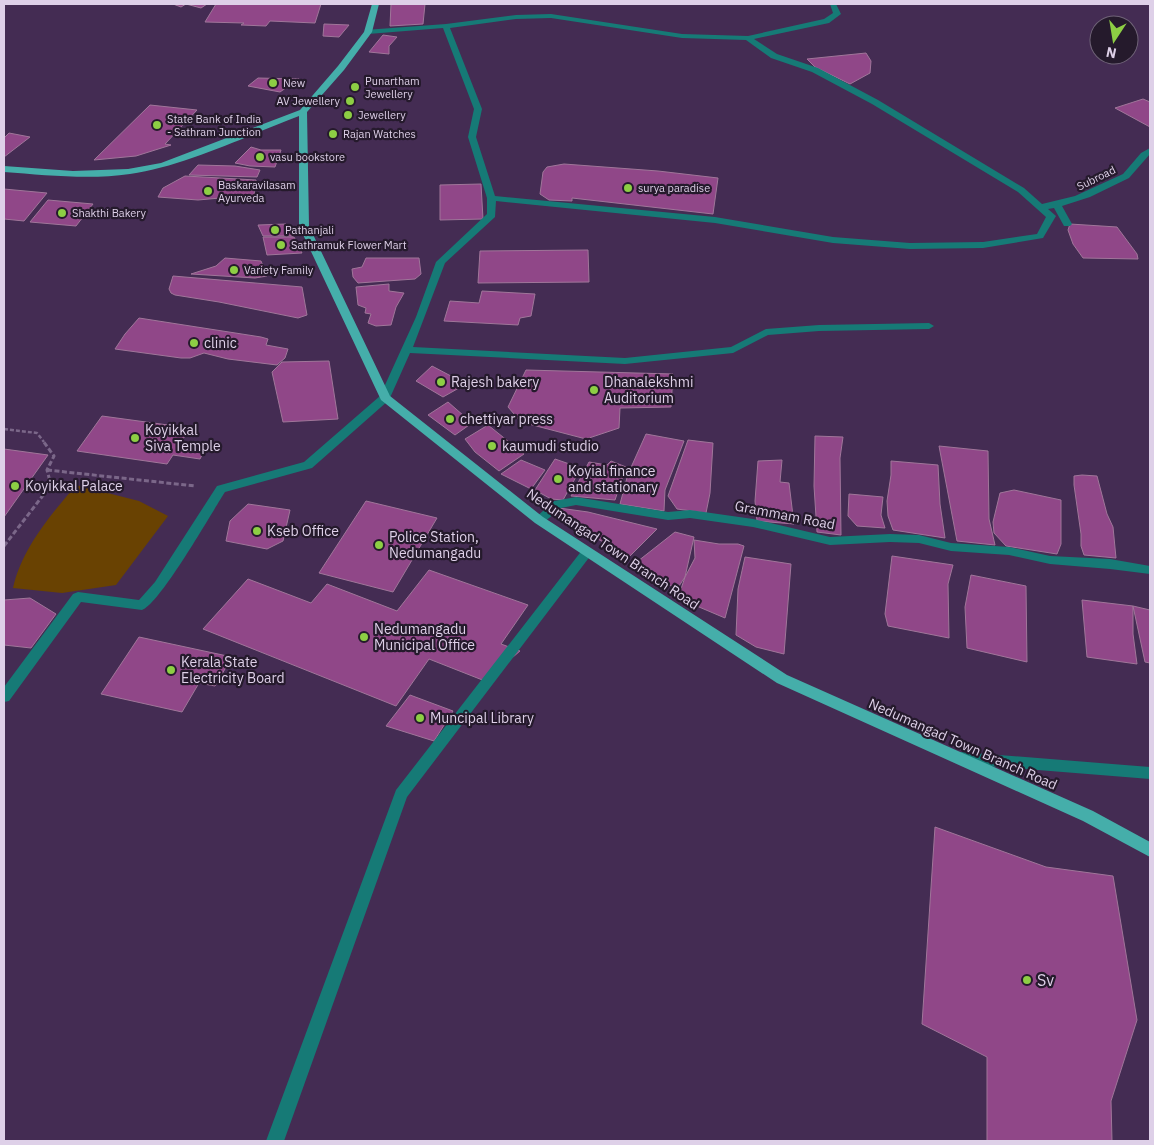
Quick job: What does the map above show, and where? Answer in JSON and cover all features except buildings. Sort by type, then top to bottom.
[{"type":"main road","points":[[4,169],[72,174],[128,172],[163,165],[303,112],[341,68],[368,32],[375,4]]},
{"type":"main road","name":"Nedumangad Town Branch Road","points":[[303,112],[304,226],[385,398],[539,520],[782,678],[1088,816],[1150,850]]},
{"type":"street","points":[[368,32],[446,26],[516,17],[551,16],[682,36],[748,38],[826,21],[837,14],[833,4]]},
{"type":"street","points":[[4,697],[78,597],[142,605],[159,585],[221,489],[308,465],[385,398],[421,317],[441,262],[492,215],[491,198],[472,137],[478,109],[446,26]]},
{"type":"street","points":[[491,198],[715,220],[833,240],[910,246],[983,245],[1040,236],[1051,216],[1021,190],[926,135],[875,102],[815,70],[774,56],[748,38]]},
{"type":"street","name":"Subroad","points":[[1040,207],[1057,205],[1077,199],[1129,173],[1144,153],[1150,150]]},
{"type":"street","points":[[1057,205],[1062,210],[1067,224]]},
{"type":"street","points":[[407,350],[625,361],[734,350],[766,332],[819,328],[929,326]]},
{"type":"street","name":"Grammam Road","points":[[539,520],[558,504],[576,501],[668,516],[690,514],[753,523],[830,541],[890,538],[919,539],[952,546],[1009,551],[1050,560],[1110,564],[1150,570]]},
{"type":"street","points":[[275,1141],[401,794],[587,552]]},
{"type":"street","points":[[957,758],[1150,773]]},
{"type":"path","points":[[4,430],[37,433],[54,456],[47,470],[52,485],[4,546]]},
{"type":"path","points":[[47,470],[221,489]]},
{"type":"shaded area","points":[[76,485],[139,501],[168,516],[116,585],[62,593],[13,588],[17,573],[30,546]]},
{"type":"place","name":"New","points":[[273,83]]},
{"type":"place","name":"Punartham Jewellery","points":[[355,87]]},
{"type":"place","name":"AV Jewellery","points":[[350,101]]},
{"type":"place","name":"Jewellery","points":[[348,115]]},
{"type":"place","name":"State Bank of India - Sathram Junction","points":[[157,125]]},
{"type":"place","name":"Rajan Watches","points":[[333,134]]},
{"type":"place","name":"vasu bookstore","points":[[260,157]]},
{"type":"place","name":"surya paradise","points":[[628,188]]},
{"type":"place","name":"Baskaravilasam Ayurveda","points":[[208,191]]},
{"type":"place","name":"Shakthi Bakery","points":[[62,213]]},
{"type":"place","name":"Pathanjali","points":[[275,230]]},
{"type":"place","name":"Sathramuk Flower Mart","points":[[281,245]]},
{"type":"place","name":"Variety Family","points":[[234,270]]},
{"type":"place","name":"clinic","points":[[194,343]]},
{"type":"place","name":"Rajesh bakery","points":[[441,382]]},
{"type":"place","name":"Dhanalekshmi Auditorium","points":[[594,390]]},
{"type":"place","name":"chettiyar press","points":[[450,419]]},
{"type":"place","name":"Koyikkal Siva Temple","points":[[135,438]]},
{"type":"place","name":"kaumudi studio","points":[[492,446]]},
{"type":"place","name":"Koyial finance and stationary","points":[[558,479]]},
{"type":"place","name":"Koyikkal Palace","points":[[15,486]]},
{"type":"place","name":"Kseb Office","points":[[257,531]]},
{"type":"place","name":"Police Station, Nedumangadu","points":[[379,545]]},
{"type":"place","name":"Nedumangadu Municipal Office","points":[[364,637]]},
{"type":"place","name":"Kerala State Electricity Board","points":[[171,670]]},
{"type":"place","name":"Muncipal Library","points":[[420,718]]},
{"type":"place","name":"Sv","points":[[1027,980]]}]
